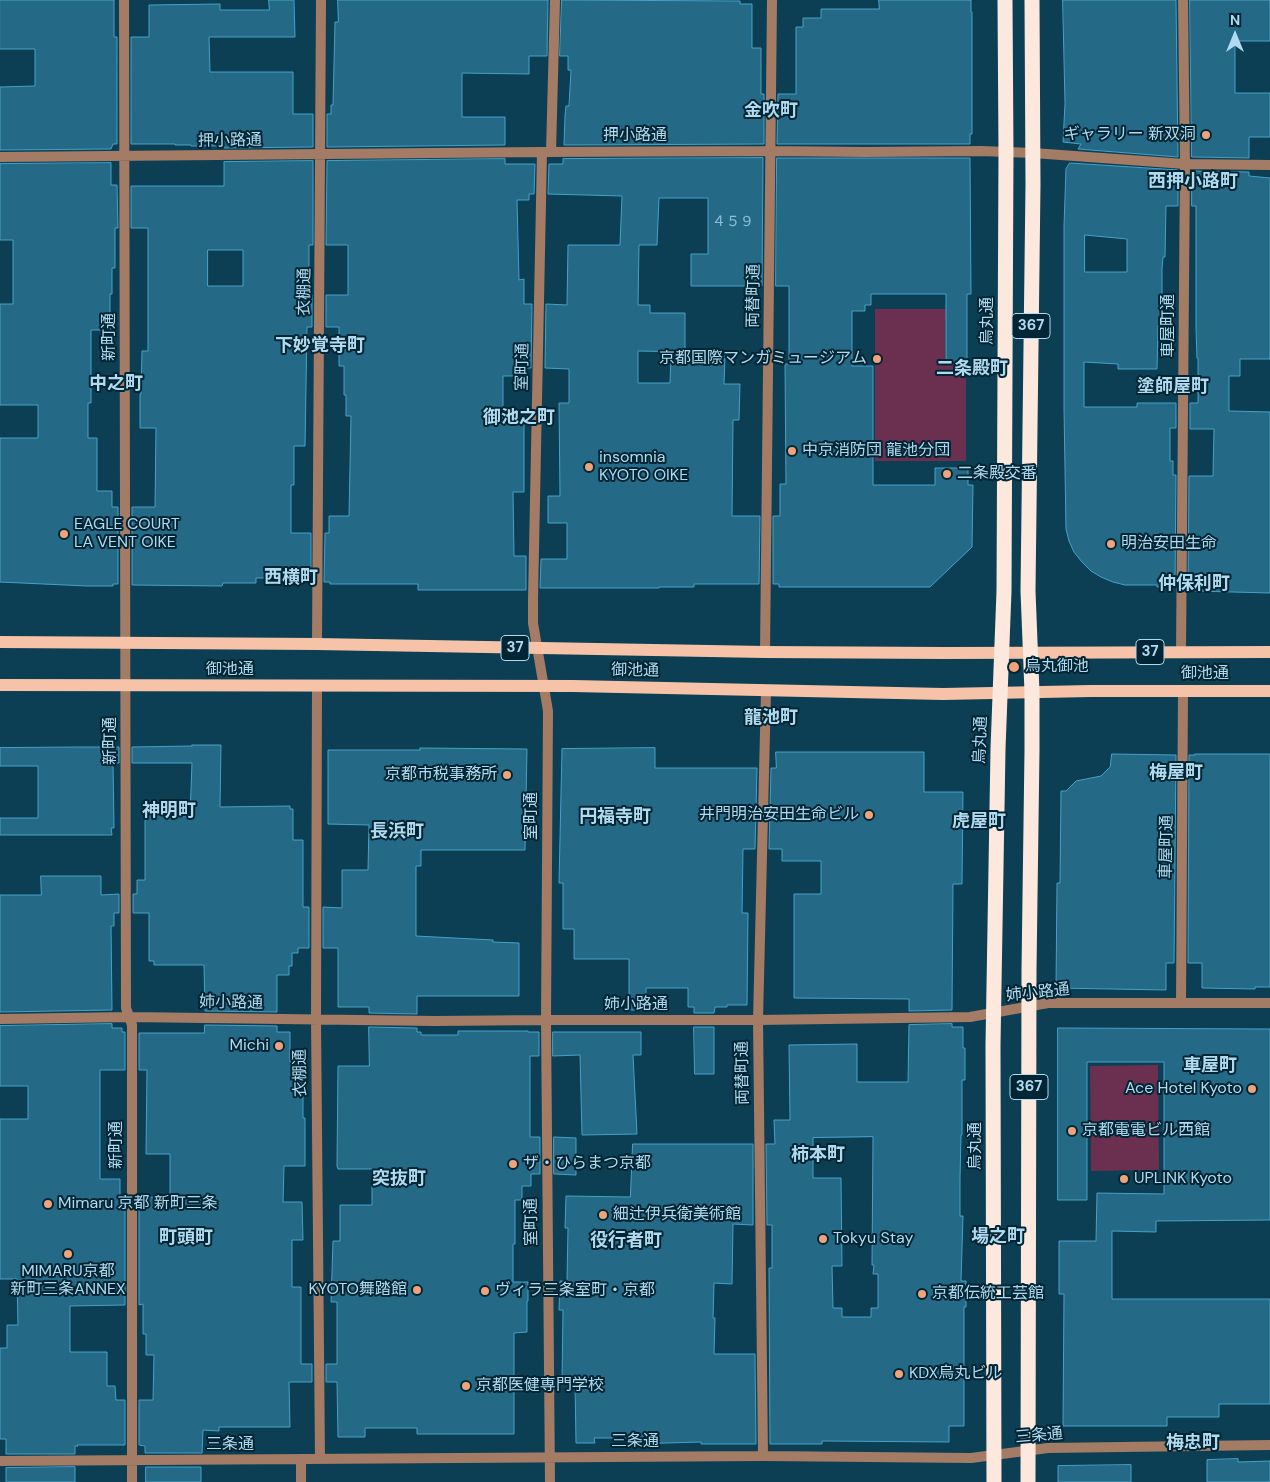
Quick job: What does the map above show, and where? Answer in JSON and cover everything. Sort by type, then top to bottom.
[{"type":"highway","name":"烏丸通","points":[[994,1482],[993,1013],[1004,592],[1005,0]]},
{"type":"highway","name":"367","points":[[1028,1482],[1032,692],[1028,592],[1033,153],[1032,0]]},
{"type":"main road","name":"御池通","points":[[0,642],[317,644],[765,652],[1270,652]]},
{"type":"main road","name":"御池通","points":[[0,685],[544,686],[943,694],[1270,691]]},
{"type":"street","name":"新町通","points":[[124,0],[126,1008],[132,1025],[132,1482]]},
{"type":"street","name":"衣棚通","points":[[317,644],[321,0]]},
{"type":"street","name":"室町通","points":[[550,1482],[546,1020],[548,711],[533,623],[533,599],[546,152],[555,0]]},
{"type":"street","name":"両替町通","points":[[765,652],[772,0]]},
{"type":"street","name":"車屋町通","points":[[1181,652],[1185,164],[1184,0]]},
{"type":"street","name":"押小路通","points":[[0,158],[546,152],[1006,152],[1185,164],[1270,165]]},
{"type":"street","name":"衣棚通","points":[[317,686],[316,1020],[320,1459]]},
{"type":"street","name":"両替町通","points":[[763,1456],[758,1020],[766,691]]},
{"type":"street","name":"車屋町通","points":[[1181,1003],[1184,691]]},
{"type":"street","name":"姉小路通","points":[[0,1019],[129,1017],[435,1021],[758,1020],[970,1017],[1048,1003],[1270,1004]]},
{"type":"street","name":"三条通","points":[[0,1461],[763,1456],[971,1458],[1048,1448],[1270,1445]]},
{"type":"street","points":[[301,1459],[301,1482]]},
{"type":"shaded area","points":[[875,309],[949,309],[949,321],[945,321],[945,363],[966,363],[966,461],[875,461]]},
{"type":"shaded area","points":[[1158,1065],[1159,1170],[1091,1171],[1090,1066]]},
{"type":"building","points":[[0,0],[114,0],[114,37],[117,37],[117,144],[113,144],[111,149],[0,150],[0,87],[35,86],[35,49],[0,49]]},
{"type":"building","points":[[269,0],[294,0],[295,37],[209,37],[210,72],[293,72],[293,114],[313,114],[313,147],[224,148],[224,146],[131,144],[131,37],[149,37],[149,5],[220,4],[220,10],[269,10]]},
{"type":"building","points":[[338,0],[548,0],[547,56],[529,56],[529,74],[462,73],[462,117],[505,117],[505,145],[327,147],[327,114],[331,114],[331,105],[333,105],[335,22],[338,22]]},
{"type":"building","points":[[562,0],[740,1],[740,4],[752,4],[752,48],[761,48],[761,94],[764,94],[764,144],[564,145],[565,116],[566,106],[569,106],[571,70],[568,70],[568,56],[560,56]]},
{"type":"building","points":[[879,0],[971,0],[972,134],[970,134],[970,144],[777,144],[778,94],[796,94],[796,27],[803,27],[803,18],[821,18],[821,9],[879,9]]},
{"type":"building","points":[[1063,0],[1176,0],[1178,157],[1078,149],[1081,144],[1063,142],[1065,104]]},
{"type":"building","points":[[1190,0],[1270,0],[1270,41],[1235,41],[1235,93],[1270,93],[1270,137],[1249,137],[1249,158],[1192,157]]},
{"type":"building","points":[[763,158],[762,286],[691,286],[691,254],[708,254],[708,198],[659,198],[657,245],[639,245],[638,305],[650,305],[650,313],[685,313],[685,352],[638,351],[638,383],[670,383],[671,355],[725,356],[724,384],[740,384],[739,420],[733,420],[732,516],[760,516],[759,584],[694,584],[694,587],[659,588],[540,588],[541,559],[567,559],[567,523],[548,523],[548,496],[560,496],[559,403],[569,403],[569,369],[545,368],[546,304],[567,305],[568,245],[620,245],[622,196],[548,194],[549,164],[563,164],[563,159]]},
{"type":"building","points":[[777,158],[970,158],[971,294],[967,294],[967,362],[946,362],[946,294],[871,294],[871,305],[865,305],[865,311],[852,311],[852,366],[873,366],[873,485],[935,485],[935,468],[968,468],[968,485],[973,485],[972,547],[930,587],[779,587],[779,584],[773,584],[773,516],[780,516],[780,484],[786,484],[785,364],[789,364],[789,286],[776,286]]},
{"type":"building","points":[[505,159],[505,164],[535,164],[534,194],[529,194],[529,200],[517,200],[519,280],[524,279],[524,304],[532,304],[531,368],[525,368],[525,376],[503,376],[503,420],[524,420],[524,492],[513,492],[514,556],[526,556],[526,590],[418,590],[418,584],[330,584],[330,582],[324,582],[325,533],[329,533],[329,516],[349,516],[351,416],[346,416],[344,366],[339,366],[339,327],[326,327],[326,295],[348,295],[348,245],[326,245],[327,161]]},
{"type":"building","points":[[313,161],[313,245],[309,245],[309,295],[312,295],[312,327],[307,327],[305,446],[294,446],[294,485],[291,485],[291,533],[311,533],[311,582],[292,582],[292,578],[256,578],[256,583],[223,583],[222,586],[132,585],[132,507],[155,507],[156,428],[140,428],[142,351],[148,351],[148,228],[131,228],[131,186],[224,186],[224,162]],"holes":[[[208,250],[243,250],[243,286],[208,286]]]},
{"type":"building","points":[[111,163],[111,185],[117,185],[118,228],[115,228],[115,268],[112,268],[110,330],[91,330],[91,403],[88,403],[88,438],[97,438],[97,491],[112,491],[112,507],[118,507],[118,584],[113,584],[113,586],[87,586],[0,582],[0,438],[38,438],[38,405],[0,405],[0,304],[13,304],[13,240],[0,240],[0,164]]},
{"type":"building","points":[[1070,163],[1178,170],[1178,206],[1166,206],[1165,257],[1163,257],[1162,269],[1164,326],[1158,326],[1157,369],[1118,369],[1118,364],[1084,362],[1084,407],[1137,407],[1137,403],[1176,403],[1176,428],[1170,428],[1170,461],[1173,461],[1173,475],[1176,475],[1175,587],[1125,585],[1101,577],[1082,562],[1074,552],[1069,541],[1066,529],[1064,408],[1064,226],[1066,169]],"holes":[[[1085,235],[1127,239],[1127,272],[1085,272]]]},
{"type":"building","points":[[1192,171],[1249,172],[1249,176],[1270,178],[1270,359],[1240,359],[1240,376],[1229,376],[1229,411],[1270,412],[1270,593],[1195,591],[1195,587],[1188,587],[1189,476],[1213,476],[1214,429],[1190,429],[1190,403],[1198,403],[1196,206],[1192,206]]},
{"type":"building","points":[[221,745],[220,807],[290,806],[290,809],[293,809],[293,840],[303,840],[303,907],[309,907],[309,948],[298,948],[298,953],[292,953],[292,966],[289,966],[289,975],[277,975],[277,1012],[205,1011],[204,965],[154,965],[154,961],[149,961],[149,913],[133,913],[133,894],[137,894],[137,880],[145,880],[145,815],[190,816],[192,763],[132,763],[132,747]]},
{"type":"building","points":[[119,747],[119,763],[113,763],[114,828],[111,828],[112,835],[0,835],[0,818],[38,818],[38,766],[0,766],[0,748]]},
{"type":"building","points":[[420,748],[527,749],[525,850],[421,850],[421,866],[416,866],[416,936],[519,943],[519,996],[417,996],[417,1014],[369,1013],[369,1007],[338,1007],[338,948],[323,948],[323,907],[342,908],[342,870],[368,870],[369,825],[328,824],[328,750],[420,750]]},
{"type":"building","points":[[655,748],[655,768],[757,768],[755,849],[743,849],[742,913],[748,913],[747,1005],[715,1007],[714,1013],[694,1013],[694,1007],[688,1007],[688,988],[646,988],[646,1010],[629,1010],[629,959],[574,959],[574,929],[563,929],[563,883],[559,883],[562,749]]},
{"type":"building","points":[[776,752],[924,752],[924,792],[963,792],[962,884],[953,884],[952,1010],[909,1011],[909,999],[794,998],[794,894],[821,894],[821,861],[782,861],[782,849],[769,849],[771,768],[776,768]]},
{"type":"building","points":[[1112,754],[1176,755],[1174,963],[1166,963],[1166,990],[1056,988],[1057,883],[1060,883],[1061,791],[1066,791],[1076,781],[1101,776],[1110,767]]},
{"type":"building","points":[[1270,754],[1270,987],[1255,987],[1255,989],[1202,988],[1202,963],[1188,963],[1189,755]]},
{"type":"building","points":[[41,876],[101,876],[101,895],[119,894],[119,913],[114,913],[114,926],[111,926],[112,1010],[0,1012],[0,895],[41,895]]},
{"type":"building","points":[[112,1024],[112,1028],[122,1028],[122,1032],[125,1032],[125,1070],[100,1070],[100,1179],[120,1179],[120,1197],[125,1197],[125,1305],[70,1306],[70,1352],[107,1352],[107,1386],[115,1386],[116,1400],[125,1400],[125,1445],[77,1445],[75,1446],[75,1454],[6,1454],[6,1439],[0,1439],[0,1348],[7,1348],[7,1325],[18,1325],[17,1279],[0,1279],[0,1119],[28,1119],[28,1086],[0,1086],[0,1026]]},
{"type":"building","points":[[952,1024],[952,1027],[963,1027],[965,1080],[962,1080],[960,1216],[963,1216],[961,1281],[966,1281],[966,1307],[964,1307],[964,1426],[949,1426],[949,1442],[822,1441],[822,1444],[770,1444],[769,1268],[772,1268],[772,1225],[767,1225],[766,1144],[775,1144],[774,1120],[790,1120],[789,1045],[857,1044],[857,1082],[908,1082],[909,1025]],"holes":[[[873,1137],[872,1265],[874,1265],[873,1274],[878,1274],[878,1308],[871,1308],[871,1317],[842,1317],[842,1308],[833,1308],[832,1266],[842,1266],[841,1178],[813,1178],[813,1138]]]},
{"type":"building","points":[[205,1025],[277,1026],[277,1032],[290,1032],[290,1062],[303,1062],[305,1166],[284,1166],[283,1202],[302,1202],[303,1240],[292,1240],[292,1287],[301,1287],[301,1364],[312,1364],[312,1382],[289,1382],[290,1427],[219,1427],[219,1431],[203,1430],[202,1453],[145,1453],[145,1446],[139,1445],[139,1400],[153,1400],[154,1355],[146,1355],[146,1334],[143,1334],[143,1304],[139,1305],[139,1197],[170,1197],[170,1154],[146,1154],[147,1070],[139,1070],[139,1033],[204,1033]]},
{"type":"building","points":[[369,1027],[417,1028],[417,1032],[421,1032],[421,1035],[458,1035],[458,1031],[539,1032],[539,1056],[530,1056],[530,1137],[540,1137],[540,1174],[531,1174],[531,1186],[522,1186],[522,1200],[515,1200],[513,1282],[528,1282],[528,1301],[527,1332],[514,1333],[514,1434],[417,1434],[417,1428],[365,1428],[365,1437],[338,1437],[337,1382],[326,1382],[326,1364],[337,1364],[337,1302],[331,1302],[333,1241],[340,1241],[340,1205],[372,1205],[372,1169],[338,1169],[337,1166],[338,1066],[369,1066]]},
{"type":"building","points":[[694,1027],[714,1027],[714,1074],[695,1074]]},
{"type":"building","points":[[1058,1028],[1270,1029],[1270,1220],[1156,1221],[1156,1232],[1112,1231],[1112,1299],[1270,1299],[1270,1404],[1219,1404],[1219,1417],[1167,1417],[1167,1426],[1063,1426],[1064,1294],[1059,1294],[1059,1241],[1096,1241],[1097,1193],[1164,1194],[1164,1062],[1087,1062],[1087,1200],[1058,1200]]},
{"type":"building","points":[[553,1032],[641,1032],[641,1055],[633,1055],[637,1134],[582,1135],[580,1055],[553,1056]]},
{"type":"building","points":[[554,1137],[576,1138],[576,1175],[554,1174]]},
{"type":"building","points":[[633,1144],[753,1144],[753,1225],[733,1224],[732,1284],[714,1283],[713,1318],[715,1318],[714,1354],[755,1354],[756,1444],[701,1444],[701,1442],[632,1444],[632,1438],[594,1438],[595,1443],[576,1443],[575,1382],[562,1382],[563,1310],[559,1310],[560,1281],[567,1281],[568,1228],[565,1228],[566,1196],[630,1197]]},
{"type":"building","points":[[1238,1459],[1238,1462],[1270,1461],[1270,1482],[1207,1482],[1207,1460]]},
{"type":"building","points":[[1131,1465],[1131,1482],[1058,1482],[1058,1466]]},
{"type":"building","points":[[75,1467],[75,1482],[6,1482],[6,1468]]},
{"type":"building","points":[[146,1467],[201,1467],[201,1482],[146,1482]]},
{"type":"place","name":"ギャラリー 新双洞","points":[[1206,135]]},
{"type":"place","name":"京都国際マンガミュージアム","points":[[877,359]]},
{"type":"place","name":"中京消防団 龍池分団","points":[[792,451]]},
{"type":"place","name":"insomnia KYOTO OIKE","points":[[589,467]]},
{"type":"place","name":"二条殿交番","points":[[947,474]]},
{"type":"place","name":"EAGLE COURT LA VENT OIKE","points":[[64,534]]},
{"type":"place","name":"明治安田生命","points":[[1111,544]]},
{"type":"place","name":"烏丸御池","points":[[1014,667]]},
{"type":"place","name":"京都市税事務所","points":[[507,775]]},
{"type":"place","name":"井門明治安田生命ビル","points":[[869,815]]},
{"type":"place","name":"Michi","points":[[279,1046]]},
{"type":"place","name":"Ace Hotel Kyoto","points":[[1252,1089]]},
{"type":"place","name":"京都電電ビル西館","points":[[1072,1131]]},
{"type":"place","name":"ザ・ひらまつ京都","points":[[513,1164]]},
{"type":"place","name":"UPLINK Kyoto","points":[[1124,1179]]},
{"type":"place","name":"Mimaru 京都 新町三条","points":[[48,1204]]},
{"type":"place","name":"細辻伊兵衛美術館","points":[[603,1215]]},
{"type":"place","name":"Tokyu Stay","points":[[823,1239]]},
{"type":"place","name":"MIMARU京都 新町三条ANNEX","points":[[68,1254]]},
{"type":"place","name":"KYOTO舞踏館","points":[[417,1290]]},
{"type":"place","name":"ヴィラ三条室町・京都","points":[[485,1291]]},
{"type":"place","name":"京都伝統工芸館","points":[[922,1294]]},
{"type":"place","name":"KDX烏丸ビル","points":[[899,1374]]},
{"type":"place","name":"京都医健専門学校","points":[[466,1386]]},
{"type":"district","name":"金吹町","points":[[771,111]]},
{"type":"district","name":"西押小路町","points":[[1193,182]]},
{"type":"district","name":"下妙覚寺町","points":[[320,346]]},
{"type":"district","name":"二条殿町","points":[[972,369]]},
{"type":"district","name":"中之町","points":[[116,384]]},
{"type":"district","name":"塗師屋町","points":[[1173,387]]},
{"type":"district","name":"御池之町","points":[[519,418]]},
{"type":"district","name":"西横町","points":[[291,578]]},
{"type":"district","name":"仲保利町","points":[[1194,584]]},
{"type":"district","name":"龍池町","points":[[771,718]]},
{"type":"district","name":"梅屋町","points":[[1176,773]]},
{"type":"district","name":"神明町","points":[[169,811]]},
{"type":"district","name":"円福寺町","points":[[615,817]]},
{"type":"district","name":"虎屋町","points":[[979,822]]},
{"type":"district","name":"長浜町","points":[[397,832]]},
{"type":"district","name":"車屋町","points":[[1210,1066]]},
{"type":"district","name":"柿本町","points":[[818,1155]]},
{"type":"district","name":"突抜町","points":[[399,1179]]},
{"type":"district","name":"場之町","points":[[998,1237]]},
{"type":"district","name":"町頭町","points":[[186,1238]]},
{"type":"district","name":"役行者町","points":[[626,1241]]},
{"type":"district","name":"梅忠町","points":[[1193,1443]]}]
